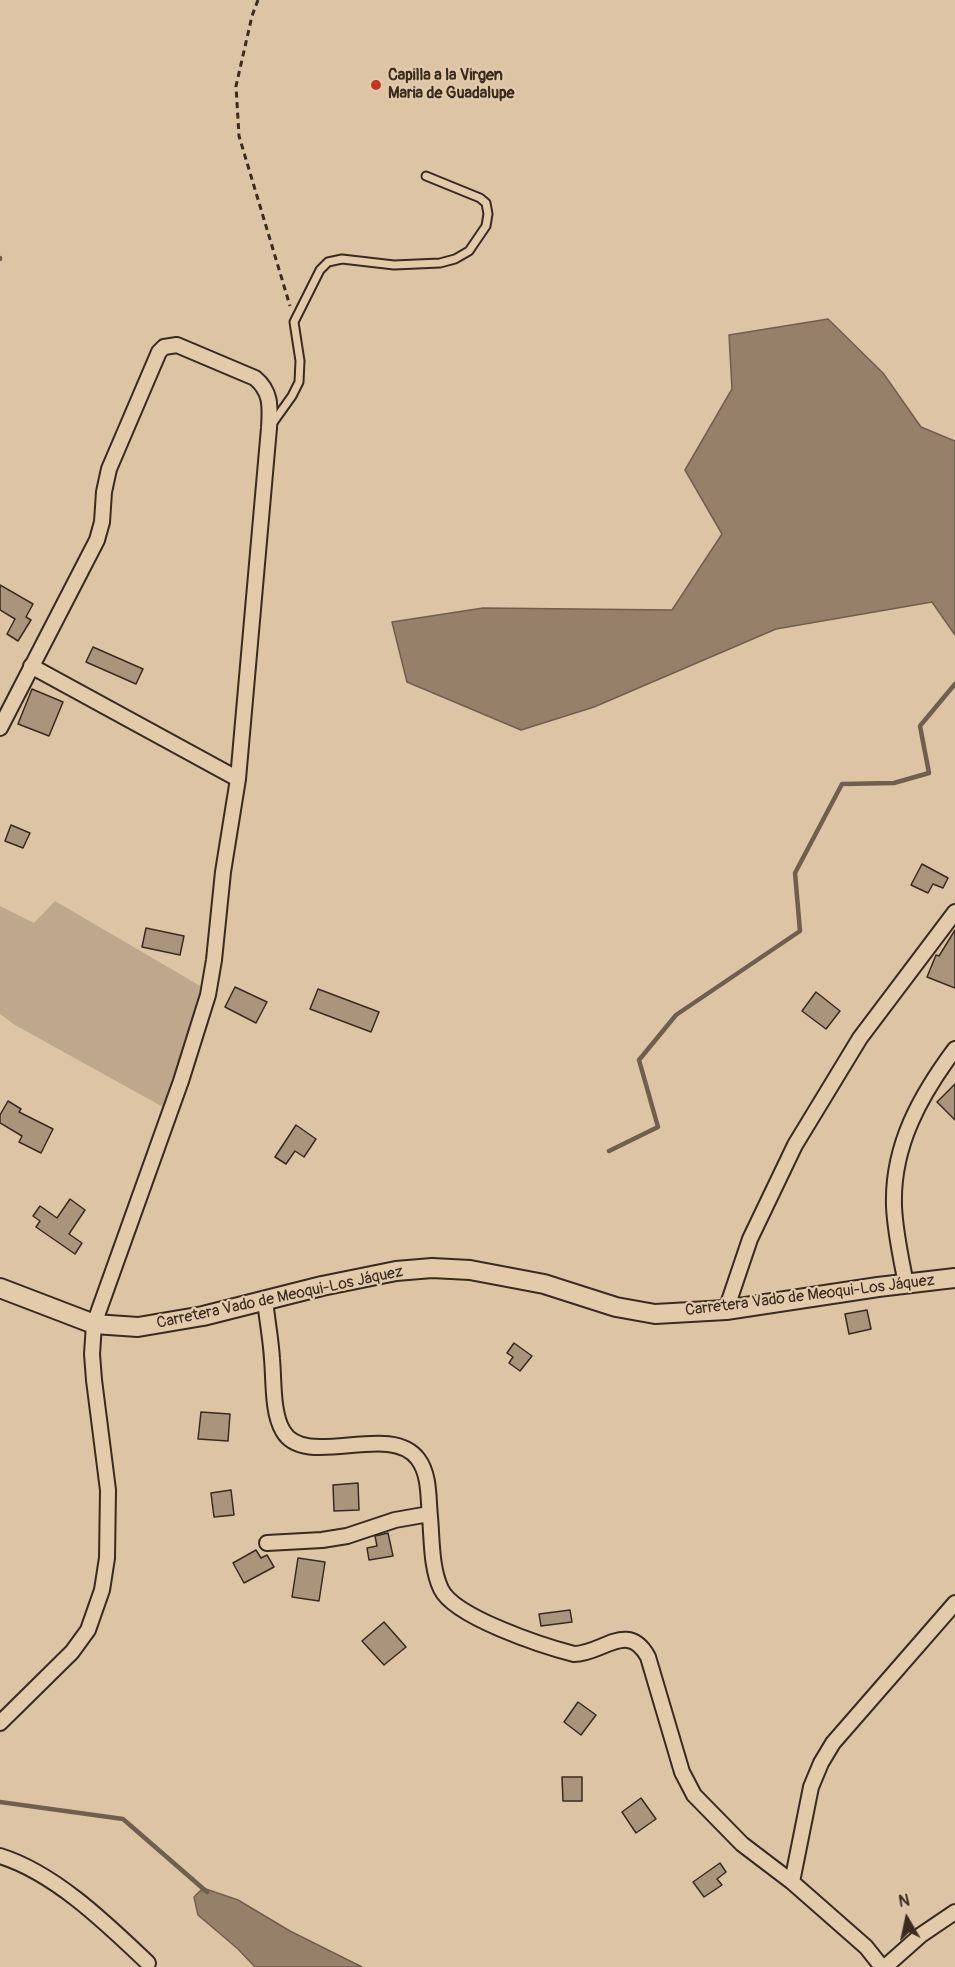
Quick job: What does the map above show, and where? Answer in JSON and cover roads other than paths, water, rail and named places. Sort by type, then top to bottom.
[{"type":"street","points":[[0,728],[97,540],[102,522],[104,492],[109,469],[159,352],[164,347],[177,345],[255,378],[264,386],[269,399],[269,428],[238,779],[214,960],[208,995],[181,1081],[94,1324],[92,1354],[94,1380],[108,1490],[106,1558],[102,1590],[88,1630],[72,1652],[0,1723]]},
{"type":"street","points":[[31,666],[238,779]]},
{"type":"street","points":[[726,1310],[750,1239],[795,1145],[860,1038],[955,912]]},
{"type":"street","points":[[906,1284],[894,1207],[895,1174],[913,1116],[931,1081],[955,1049]]},
{"type":"street","name":"Carretera Vado de Meoqui-Los Jáquez","points":[[0,1288],[94,1324],[138,1328],[396,1271],[432,1268],[470,1270],[544,1284],[616,1307],[655,1314],[726,1310],[955,1278]]},
{"type":"street","points":[[265,1300],[276,1407],[282,1431],[291,1442],[306,1447],[390,1444],[408,1450],[419,1460],[428,1483],[435,1569],[441,1589],[449,1601],[459,1609],[502,1629],[574,1654],[585,1654],[606,1643],[626,1640],[636,1642],[644,1649],[648,1657],[682,1772],[694,1795],[741,1845],[792,1882],[866,1947],[884,1967],[921,1935],[955,1912]]},
{"type":"street","points":[[267,1543],[322,1540],[347,1536],[395,1520],[429,1514]]},
{"type":"street","points":[[792,1882],[811,1787],[821,1763],[833,1743],[955,1603]]},
{"type":"street","points":[[0,1856],[24,1864],[46,1876],[123,1939],[148,1963]]},
{"type":"lane","points":[[269,428],[299,382],[300,361],[294,322],[313,281],[328,262],[342,259],[394,265],[440,263],[455,259],[469,251],[486,226],[488,214],[486,203],[480,198],[426,176]]},
{"type":"waterway","points":[[609,1151],[658,1127],[639,1060],[676,1015],[800,931],[795,873],[842,784],[894,783],[929,773],[920,726],[955,684]]},
{"type":"waterway","points":[[0,1802],[123,1819],[207,1892]]},
{"type":"place","name":"Capilla a la Virgen Maria de Guadalupe","points":[[376,85]]}]
